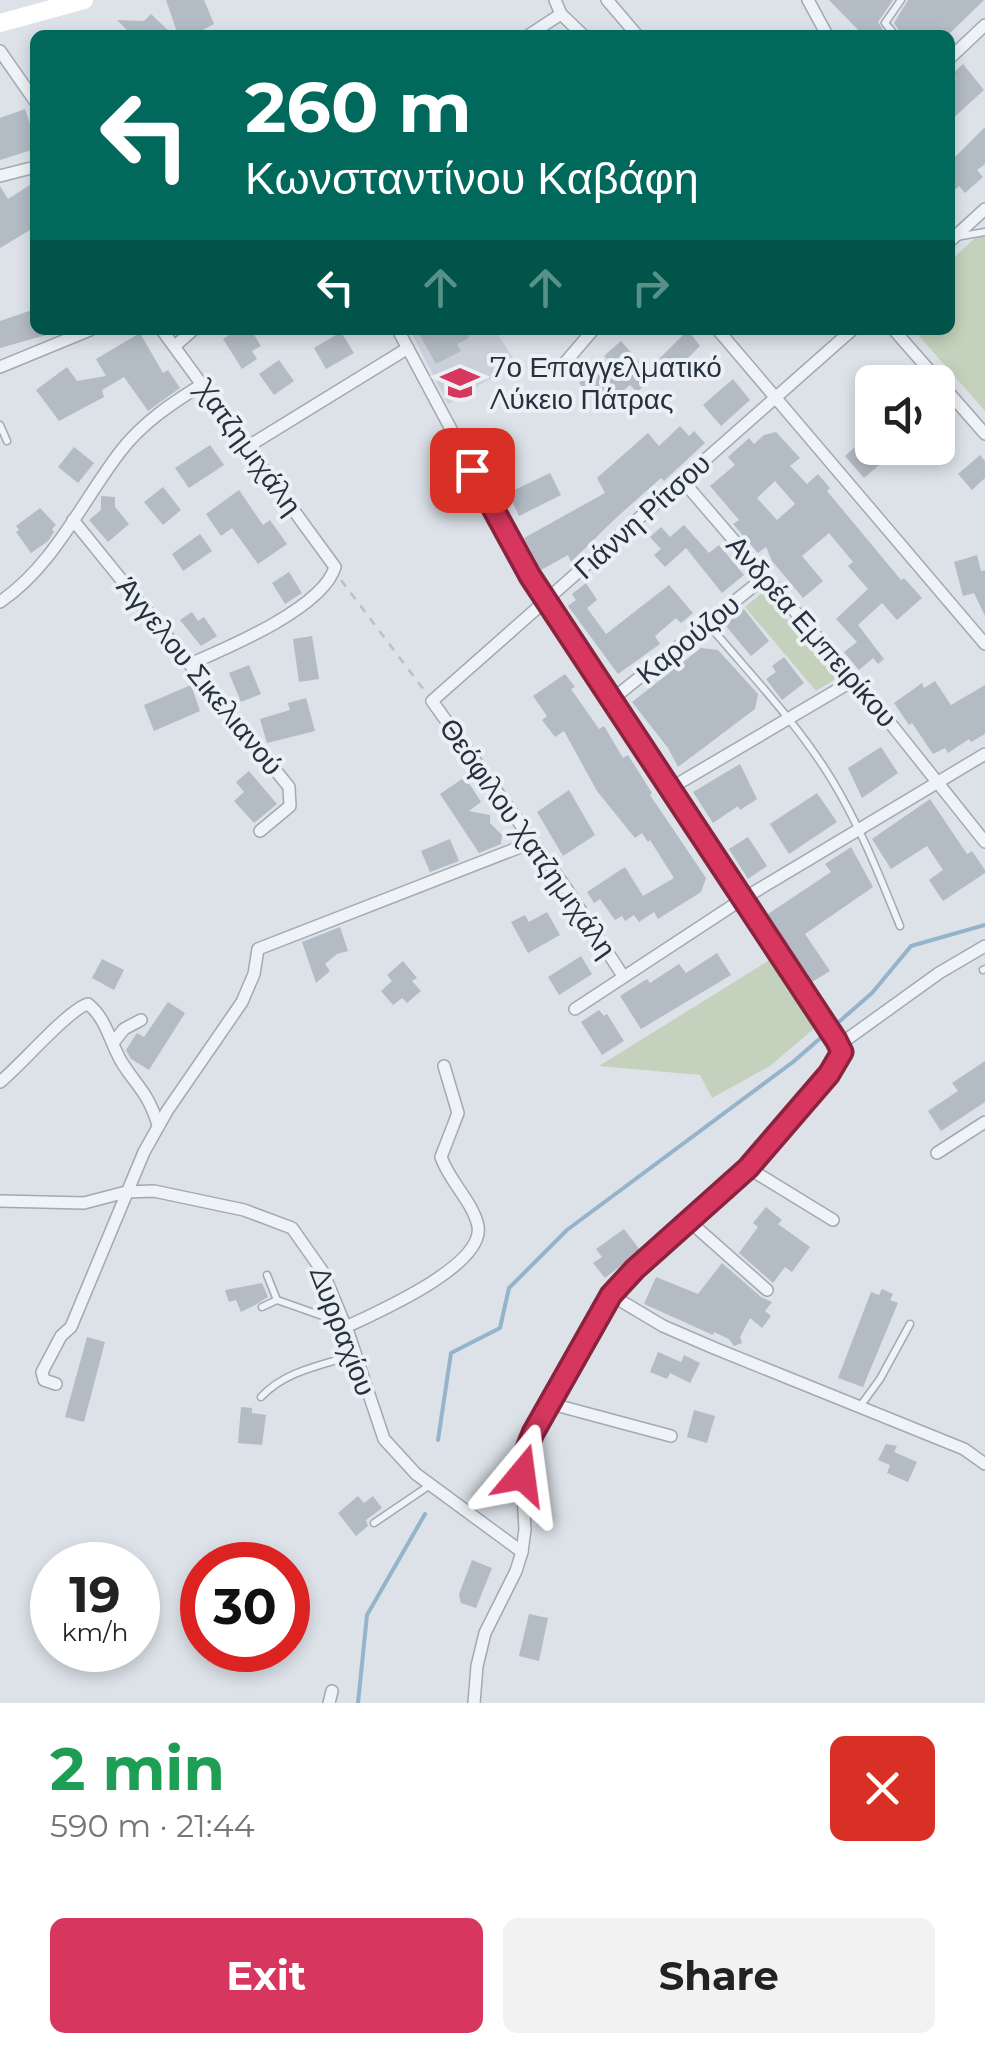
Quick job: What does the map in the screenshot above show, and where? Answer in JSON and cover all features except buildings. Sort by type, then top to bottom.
[{"type":"main road","points":[[0,22],[73,2]]},
{"type":"street","points":[[555,0],[561,14],[579,30]]},
{"type":"street","points":[[607,0],[633,30]]},
{"type":"street","points":[[808,0],[824,30]]},
{"type":"street","points":[[537,30],[561,14]]},
{"type":"street","points":[[955,53],[985,26]]},
{"type":"street","points":[[0,52],[30,94]]},
{"type":"street","points":[[0,176],[30,168]]},
{"type":"street","points":[[955,236],[985,210]]},
{"type":"street","points":[[0,367],[78,335]]},
{"type":"street","name":"Χατζημιχάλη","points":[[166,335],[335,569]]},
{"type":"street","points":[[176,346],[188,335]]},
{"type":"street","points":[[401,335],[520,560],[839,1046]]},
{"type":"street","points":[[563,365],[589,335]]},
{"type":"street","points":[[722,335],[985,644]]},
{"type":"street","name":"Γιάννη Ρίτσου","points":[[432,701],[846,335]]},
{"type":"street","points":[[898,335],[985,434]]},
{"type":"street","points":[[247,447],[408,348]]},
{"type":"street","points":[[0,602],[29,581],[120,451],[144,425],[203,384]]},
{"type":"street","name":"Ανδρέα Εμπειρίκου","points":[[682,480],[854,680],[985,842]]},
{"type":"street","name":"Άγγελου Σικελιανού","points":[[74,520],[290,787],[290,806],[260,831]]},
{"type":"street","points":[[190,664],[276,623],[321,588],[335,569]]},
{"type":"street","name":"Καρούζου","points":[[610,701],[765,578]]},
{"type":"street","points":[[669,789],[854,680]]},
{"type":"street","name":"Θεόφιλου Χατζημιχάλη","points":[[432,701],[624,976]]},
{"type":"street","points":[[574,1008],[741,900],[985,754]]},
{"type":"street","points":[[56,1384],[44,1380],[42,1372],[71,1327],[126,1192],[158,1125],[242,1002],[262,946],[533,842]]},
{"type":"street","points":[[474,1703],[485,1633],[522,1552],[524,1456],[548,1403],[611,1295],[748,1168],[829,1074],[839,1046],[939,973],[985,946]]},
{"type":"street","points":[[0,1082],[74,1010],[85,1004],[96,1010],[123,1064],[152,1104],[158,1125]]},
{"type":"street","points":[[113,1043],[124,1029],[141,1020]]},
{"type":"street","points":[[344,1322],[404,1299],[449,1272],[477,1236],[478,1224],[441,1157],[458,1113],[444,1066]]},
{"type":"street","points":[[938,1153],[985,1122]]},
{"type":"street","points":[[748,1168],[833,1220]]},
{"type":"street","name":"Δυρραχίου","points":[[0,1201],[84,1203],[126,1192],[154,1191],[244,1210],[292,1228],[320,1265],[384,1440],[416,1474],[522,1552]]},
{"type":"street","points":[[689,1221],[767,1290]]},
{"type":"street","points":[[611,1295],[663,1326],[964,1449],[985,1464]]},
{"type":"street","points":[[548,1403],[671,1436]]},
{"type":"lane","points":[[890,30],[885,24],[901,0]]},
{"type":"lane","points":[[955,238],[985,232]]},
{"type":"lane","points":[[0,425],[7,441]]},
{"type":"lane","points":[[707,623],[788,718],[832,780],[860,832],[900,926]]},
{"type":"lane","points":[[267,1275],[277,1300]]},
{"type":"lane","points":[[262,1306],[277,1300],[344,1322]]},
{"type":"lane","points":[[860,1406],[880,1379],[910,1324]]},
{"type":"lane","points":[[261,1397],[272,1385],[296,1373],[356,1355]]},
{"type":"lane","points":[[374,1524],[431,1484]]},
{"type":"path","points":[[335,569],[432,701]]},
{"type":"shaded area","name":"7ο Επαγγελματικό Λύκειο Πάτρας","points":[[413,335],[498,335],[516,363],[448,404]]},
{"type":"green space","points":[[985,229],[985,411],[955,377],[955,365],[945,365],[918,335],[955,335],[955,256]]},
{"type":"green space","points":[[763,592],[837,678],[816,691],[745,607]]},
{"type":"green space","points":[[773,958],[817,1026],[770,1066],[712,1098],[700,1075],[599,1066]]},
{"type":"waterway","points":[[438,1440],[451,1353],[500,1328],[509,1288],[567,1230],[793,1062],[872,993],[911,946],[985,925]]},
{"type":"waterway","points":[[358,1703],[367,1615],[425,1514]]},
{"type":"place","name":"7ο Επαγγελματικό Λύκειο Πάτρας","points":[[460,383]]},
{"type":"route","points":[[472,470],[530,576],[842,1052],[829,1074],[748,1168],[611,1295],[533,1433],[522,1475]]}]
